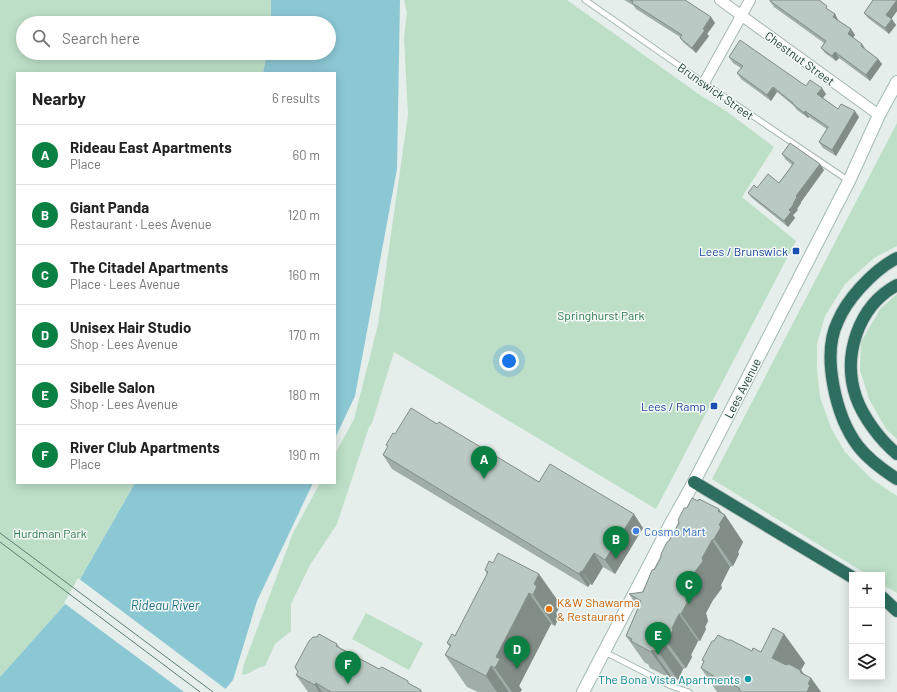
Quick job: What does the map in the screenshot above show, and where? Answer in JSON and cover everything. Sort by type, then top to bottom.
[{"type":"highway","points":[[897,258],[869,278],[852,298],[837,322],[831,348],[833,384],[842,418],[858,446],[873,461],[897,479]]},
{"type":"highway","points":[[897,285],[888,290],[873,303],[862,320],[853,343],[851,369],[856,396],[868,421],[897,454]]},
{"type":"highway","points":[[694,482],[849,575]]},
{"type":"highway","points":[[885,600],[897,611]]},
{"type":"main road","name":"Lees Avenue","points":[[583,692],[669,526],[694,482],[849,181],[879,115],[897,82]]},
{"type":"street","name":"Chestnut Street","points":[[720,0],[879,115]]},
{"type":"street","points":[[704,83],[750,0]]},
{"type":"lane","name":"Brunswick Street","points":[[585,0],[849,181]]},
{"type":"lane","points":[[604,651],[671,686],[689,692]]},
{"type":"green space","name":"Hurdman Park","points":[[0,0],[271,0],[271,16],[16,16],[16,60],[266,60],[263,72],[16,72],[16,484],[134,484],[67,602],[0,677]]},
{"type":"green space","name":"Springhurst Park","points":[[404,0],[567,0],[700,95],[726,111],[774,147],[742,197],[796,241],[656,509],[394,352],[372,423],[369,427],[337,524],[310,565],[291,604],[291,631],[275,644],[265,666],[242,675],[244,664],[293,533],[319,484],[336,484],[336,452],[354,419],[378,325],[408,115],[404,38],[407,13]]},
{"type":"green space","points":[[897,123],[897,246],[874,258],[845,284],[825,316],[817,344],[817,369],[820,397],[831,428],[845,452],[873,480],[897,496],[897,593],[885,586],[885,572],[863,572],[712,479]]},
{"type":"green space","points":[[897,294],[897,439],[886,429],[869,399],[860,370],[861,342],[880,309]]},
{"type":"green space","points":[[366,613],[423,643],[409,670],[352,639]]},
{"type":"water","points":[[271,0],[400,0],[397,169],[355,396],[336,436],[336,72],[263,72],[266,60],[336,60],[336,16],[271,16]]},
{"type":"water","name":"Rideau River","points":[[134,484],[313,484],[257,601],[233,680],[223,692],[0,692],[0,677],[67,602]]},
{"type":"pier","points":[[78,578],[227,690],[225,692],[184,692],[64,603]]},
{"type":"building","points":[[630,0],[685,0],[711,17],[703,29],[705,30],[692,48],[680,38],[682,35],[632,3],[633,1]]},
{"type":"building","points":[[770,0],[819,0],[827,6],[826,8],[835,14],[833,17],[851,29],[848,34],[862,44],[861,46],[878,59],[866,75],[835,52],[832,56],[821,48],[826,41]]},
{"type":"building","points":[[873,0],[897,0],[886,15],[892,19],[885,28],[864,13]]},
{"type":"building","points":[[740,40],[806,86],[810,80],[822,88],[817,94],[838,109],[841,104],[855,111],[832,150],[819,142],[828,127],[805,111],[804,113],[773,87],[767,95],[737,73],[743,66],[729,57]]},
{"type":"building","points":[[790,143],[820,164],[796,196],[797,197],[794,204],[789,210],[791,212],[784,221],[748,193],[754,185],[757,188],[768,174],[779,183],[794,163],[782,154]]},
{"type":"building","points":[[411,408],[437,424],[439,422],[539,482],[550,464],[634,514],[605,560],[594,553],[582,572],[581,571],[579,574],[383,455],[388,446],[386,445],[393,433],[395,434]]},
{"type":"building","points":[[692,498],[698,501],[699,499],[719,509],[718,511],[725,515],[719,525],[721,527],[712,540],[702,558],[703,561],[694,573],[687,587],[689,594],[686,600],[687,603],[681,614],[679,614],[667,642],[664,643],[659,653],[652,650],[651,652],[631,641],[632,639],[626,636],[641,601],[629,594],[643,592],[652,570],[655,569],[667,542],[679,523],[678,520],[684,508],[687,508]]},
{"type":"building","points":[[498,553],[539,574],[534,584],[537,586],[533,595],[529,593],[496,657],[500,659],[495,668],[491,666],[486,676],[445,655],[451,645],[447,643],[452,634],[455,636],[488,572],[485,570],[489,561],[493,563]]},
{"type":"building","points":[[773,628],[784,634],[772,658],[786,665],[789,664],[811,678],[808,684],[810,685],[807,692],[742,692],[739,688],[726,681],[723,682],[701,668],[704,661],[702,660],[712,641],[714,641],[718,635],[752,651],[753,648],[761,652]]},
{"type":"building","points":[[319,634],[337,644],[336,646],[379,669],[382,667],[408,681],[408,683],[421,690],[420,692],[331,692],[316,683],[315,685],[296,675],[298,672],[295,667],[309,641],[313,637],[317,637]]},
{"type":"tram line","points":[[0,533],[213,692]]},
{"type":"tram line","points":[[0,542],[200,692]]},
{"type":"place","name":"Lees / Brunswick","points":[[796,251]]},
{"type":"place","name":"Lees / Ramp","points":[[714,406]]},
{"type":"place","name":"Rideau East Apartments","points":[[484,479]]},
{"type":"place","name":"Cosmo Mart","points":[[636,531]]},
{"type":"place","name":"Giant Panda","points":[[616,559]]},
{"type":"place","name":"The Citadel Apartments","points":[[689,604]]},
{"type":"place","name":"K&W Shawarma & Restaurant","points":[[549,609]]},
{"type":"place","name":"Sibelle Salon","points":[[658,655]]},
{"type":"place","name":"Unisex Hair Studio","points":[[517,669]]},
{"type":"place","name":"The Bona Vista Apartments","points":[[748,679]]},
{"type":"place","name":"River Club Apartments","points":[[348,684]]}]
